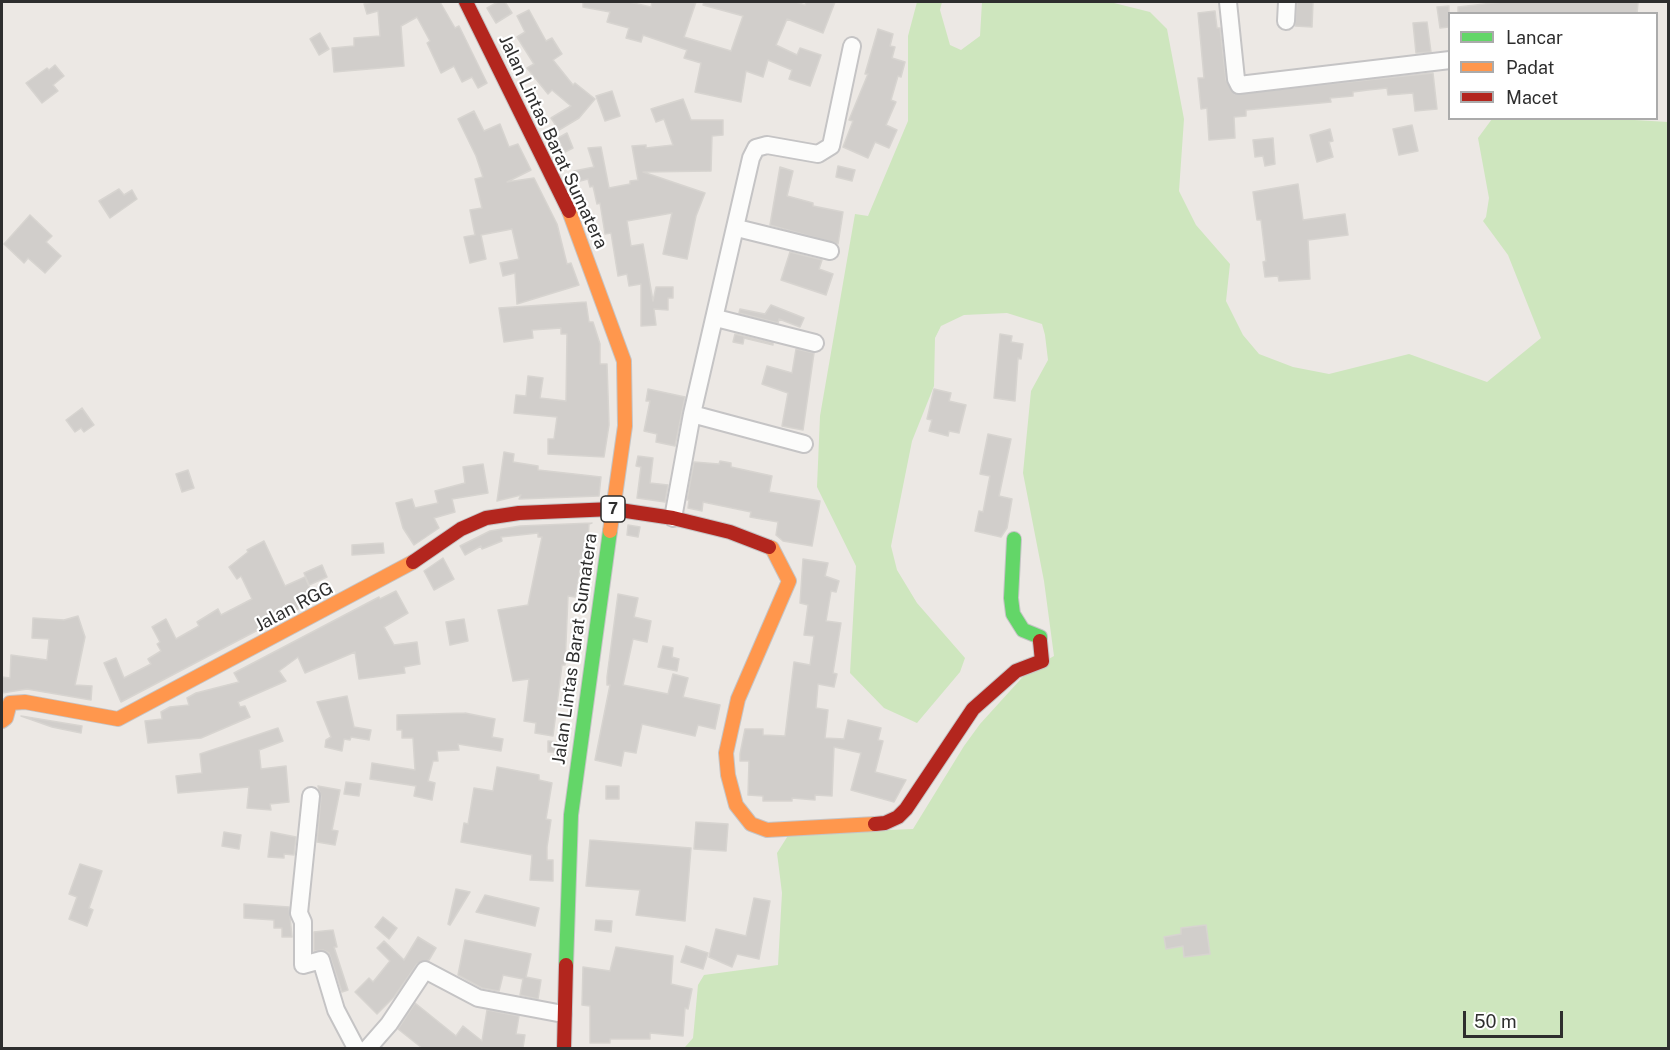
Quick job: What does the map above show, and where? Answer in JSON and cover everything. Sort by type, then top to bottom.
[{"type":"main road","name":"Jalan Lintas Barat Sumatera","points":[[466,2],[574,221],[624,361],[627,391],[625,426],[571,815],[563,1014],[564,1048]]},
{"type":"main road","points":[[613,509],[673,518],[730,532],[772,548],[789,581],[738,699],[726,753],[728,775],[736,805],[751,824],[767,830],[885,823],[898,817],[906,809],[960,725],[973,709],[1016,671],[1042,661],[1040,637],[1023,630],[1013,614],[1011,598],[1014,539]]},
{"type":"main road","name":"Jalan RGG","points":[[2,721],[6,718],[10,703],[25,702],[118,718],[389,576],[461,530],[486,518],[519,513],[613,509]]},
{"type":"street","points":[[1228,2],[1236,79],[1239,85],[1448,60]]},
{"type":"street","points":[[1286,21],[1287,2]]},
{"type":"street","points":[[673,518],[692,414],[716,318],[751,158],[756,148],[778,146],[818,154],[831,146],[852,46]]},
{"type":"street","points":[[736,228],[830,251]]},
{"type":"street","points":[[716,318],[815,343]]},
{"type":"street","points":[[692,414],[804,444]]},
{"type":"street","points":[[311,796],[299,913],[303,922],[303,965],[321,960],[336,1010],[356,1048]]},
{"type":"street","points":[[368,1048],[389,1024],[425,970],[478,998],[563,1014]]},
{"type":"green space","points":[[917,2],[942,2],[940,10],[950,45],[961,50],[980,36],[982,2],[1110,2],[1150,12],[1167,29],[1184,119],[1179,191],[1196,225],[1230,264],[1226,301],[1243,335],[1259,354],[1293,367],[1329,374],[1409,354],[1487,382],[1541,338],[1508,255],[1483,221],[1486,217],[1489,198],[1478,138],[1491,120],[1668,122],[1668,1048],[667,1048],[685,1047],[693,1038],[698,985],[704,975],[778,965],[782,893],[777,853],[789,834],[913,829],[980,724],[1029,670],[1054,656],[1044,581],[1023,473],[1031,391],[1048,360],[1045,335],[1042,324],[1007,313],[964,315],[941,326],[935,338],[934,386],[912,441],[891,546],[897,570],[917,603],[965,658],[960,672],[917,723],[884,708],[850,673],[856,566],[817,487],[820,416],[855,214],[868,216],[908,121],[908,36]]},
{"type":"building","points":[[440,2],[455,28],[459,26],[487,83],[478,88],[472,77],[462,82],[454,66],[441,73],[427,43],[430,41],[417,17],[401,26],[404,66],[334,72],[332,48],[354,46],[354,38],[380,36],[378,11],[367,14],[364,4]]},
{"type":"building","points":[[498,2],[505,2],[512,13],[496,23],[487,8]]},
{"type":"building","points":[[583,2],[629,2],[651,7],[652,2],[696,2],[684,37],[731,51],[743,16],[703,5],[704,2],[796,2],[805,5],[806,2],[835,2],[823,33],[787,19],[776,45],[797,55],[800,48],[821,55],[810,86],[789,79],[792,70],[768,60],[763,77],[746,71],[741,102],[695,92],[701,63],[684,58],[687,50],[643,35],[641,42],[626,38],[629,28],[607,22],[610,12],[583,7]]},
{"type":"building","points":[[1297,2],[1313,2],[1312,27],[1295,26]]},
{"type":"building","points":[[1502,2],[1638,3],[1637,12],[1458,12],[1458,7]]},
{"type":"building","points":[[1449,6],[1448,27],[1440,28],[1437,7]]},
{"type":"building","points":[[529,10],[546,41],[552,38],[562,54],[553,60],[573,85],[575,83],[595,99],[579,118],[559,130],[551,118],[571,106],[552,90],[548,94],[527,68],[534,64],[517,37],[525,32],[517,16]]},
{"type":"building","points":[[1215,11],[1217,28],[1220,28],[1226,80],[1235,94],[1433,73],[1437,109],[1415,111],[1413,93],[1388,95],[1387,88],[1353,92],[1353,96],[1330,98],[1331,102],[1246,110],[1246,116],[1234,117],[1235,138],[1209,140],[1207,108],[1201,109],[1198,78],[1204,78],[1198,13]]},
{"type":"building","points":[[1427,22],[1431,52],[1416,53],[1413,23]]},
{"type":"building","points":[[878,29],[893,34],[890,46],[895,47],[892,58],[905,62],[891,100],[896,102],[886,125],[897,130],[889,148],[875,142],[868,158],[843,147],[853,121],[849,120],[868,74],[865,74]]},
{"type":"building","points":[[320,33],[329,49],[319,55],[310,39]]},
{"type":"building","points":[[55,65],[64,76],[53,85],[58,91],[42,103],[26,83]]},
{"type":"building","points":[[612,91],[620,116],[605,121],[596,96]]},
{"type":"building","points":[[683,99],[691,120],[723,120],[723,135],[712,136],[711,171],[643,172],[705,193],[696,216],[687,259],[663,254],[672,213],[627,221],[631,246],[643,244],[653,301],[656,287],[673,287],[673,298],[668,298],[668,310],[654,309],[656,325],[641,326],[641,284],[629,286],[627,274],[618,276],[611,233],[605,234],[600,203],[597,204],[593,186],[590,187],[588,179],[576,182],[574,171],[594,167],[588,148],[601,147],[609,188],[638,180],[632,146],[646,145],[646,148],[673,145],[664,119],[656,122],[651,109]]},
{"type":"building","points":[[474,111],[484,131],[500,124],[509,147],[518,144],[531,170],[507,182],[534,178],[557,224],[567,264],[571,263],[579,285],[517,304],[515,273],[503,276],[500,263],[519,259],[512,229],[481,235],[486,259],[470,263],[464,237],[475,235],[470,210],[482,208],[475,179],[483,177],[476,156],[458,119]]},
{"type":"building","points":[[1412,125],[1418,151],[1399,155],[1393,129]]},
{"type":"building","points":[[1330,129],[1333,141],[1329,142],[1333,157],[1317,162],[1310,135]]},
{"type":"building","points":[[567,133],[573,148],[565,152],[558,138]]},
{"type":"building","points":[[1273,138],[1275,164],[1265,166],[1263,156],[1255,157],[1253,140]]},
{"type":"building","points":[[838,166],[855,170],[852,181],[836,177]]},
{"type":"building","points":[[780,167],[793,171],[787,196],[813,203],[813,206],[843,212],[838,244],[770,225]]},
{"type":"building","points":[[1298,184],[1303,220],[1345,214],[1348,235],[1308,240],[1310,279],[1279,281],[1278,276],[1265,277],[1263,262],[1266,261],[1261,220],[1257,220],[1253,192]]},
{"type":"building","points":[[119,189],[124,195],[132,190],[137,199],[110,218],[99,201]]},
{"type":"building","points":[[30,215],[52,236],[46,242],[61,256],[45,273],[28,258],[24,263],[4,244]]},
{"type":"building","points":[[790,252],[822,260],[819,269],[833,274],[826,295],[781,280]]},
{"type":"building","points":[[586,302],[589,322],[593,322],[600,344],[600,364],[607,364],[609,425],[604,457],[548,454],[548,439],[554,439],[557,417],[514,413],[516,395],[526,396],[528,376],[543,378],[540,398],[566,401],[567,334],[561,334],[561,328],[532,330],[533,338],[504,342],[499,308]]},
{"type":"building","points":[[771,305],[804,318],[800,327],[779,319],[778,323],[739,313],[740,309],[765,314]]},
{"type":"building","points":[[735,334],[773,343],[773,345],[744,338],[743,344],[733,342]]},
{"type":"building","points":[[1000,334],[1012,336],[1011,342],[1023,344],[1021,359],[1018,358],[1015,401],[994,398]]},
{"type":"building","points":[[796,349],[814,353],[803,430],[782,426],[788,393],[762,384],[767,366],[792,373]]},
{"type":"building","points":[[648,389],[685,397],[675,446],[656,442],[657,434],[644,431],[650,401],[646,401]]},
{"type":"building","points":[[934,389],[951,393],[949,401],[966,405],[959,433],[949,431],[948,436],[929,431],[932,420],[927,419]]},
{"type":"building","points":[[82,408],[94,425],[84,432],[81,428],[75,432],[66,420]]},
{"type":"building","points":[[988,434],[1011,439],[999,496],[1012,499],[1007,528],[1001,537],[975,531],[979,511],[983,512],[990,476],[980,474]]},
{"type":"building","points":[[504,452],[514,454],[513,462],[538,466],[538,470],[601,477],[599,496],[519,499],[521,495],[497,501]]},
{"type":"building","points":[[638,456],[653,458],[650,483],[668,485],[665,502],[637,498],[641,467],[636,466]]},
{"type":"building","points":[[720,461],[731,463],[731,467],[772,476],[769,492],[820,501],[812,546],[783,541],[776,535],[778,522],[750,517],[751,512],[703,502],[702,511],[688,508],[689,500],[687,500],[694,462],[719,464]]},
{"type":"building","points":[[483,464],[488,493],[452,499],[455,512],[434,518],[439,528],[414,545],[403,528],[396,503],[412,499],[415,508],[438,503],[435,491],[465,483],[463,467]]},
{"type":"building","points":[[188,470],[194,488],[182,492],[176,474]]},
{"type":"building","points":[[592,523],[589,524],[587,555],[583,554],[575,597],[568,596],[565,665],[562,665],[553,736],[535,733],[536,723],[524,721],[529,679],[513,681],[498,610],[528,605],[542,537],[538,537],[538,533],[501,537],[502,541],[482,549],[481,546],[465,555],[460,546],[490,531],[520,526]]},
{"type":"building","points":[[628,525],[640,527],[638,537],[627,535]]},
{"type":"building","points":[[264,541],[285,586],[305,577],[315,600],[121,702],[104,663],[116,658],[124,678],[151,664],[148,659],[161,651],[157,644],[160,642],[152,627],[166,619],[176,639],[199,626],[197,622],[218,609],[221,615],[252,599],[241,576],[237,579],[229,567],[248,552],[247,550]]},
{"type":"building","points":[[383,543],[384,553],[352,555],[352,545]]},
{"type":"building","points":[[443,558],[454,579],[434,590],[424,571]]},
{"type":"building","points":[[803,559],[828,563],[825,576],[839,581],[836,592],[831,591],[826,621],[841,623],[833,673],[837,674],[834,687],[818,684],[816,708],[828,710],[825,738],[844,739],[848,720],[881,728],[878,740],[883,741],[875,772],[906,780],[894,802],[851,790],[861,753],[834,747],[832,796],[815,795],[815,800],[792,798],[792,801],[763,801],[763,796],[748,795],[749,761],[740,761],[745,729],[763,729],[763,735],[785,736],[794,662],[810,665],[814,636],[804,635],[808,605],[800,603]]},
{"type":"building","points":[[322,565],[327,577],[309,585],[304,573]]},
{"type":"building","points":[[396,591],[408,613],[384,627],[394,645],[417,642],[420,664],[404,667],[405,673],[359,679],[355,652],[305,673],[298,657],[279,671],[286,681],[238,702],[240,707],[245,706],[250,717],[201,738],[148,743],[145,721],[162,719],[161,712],[170,707],[189,705],[187,698],[196,693],[239,682],[234,673],[379,597],[380,599]]},
{"type":"building","points":[[618,594],[638,598],[634,617],[651,621],[647,642],[633,639],[623,685],[668,694],[673,674],[688,678],[683,697],[720,705],[715,729],[698,725],[695,736],[642,724],[636,753],[624,751],[621,766],[595,760],[610,685],[607,685],[607,677]]},
{"type":"building","points":[[78,616],[85,637],[75,685],[92,686],[91,700],[27,689],[2,693],[2,677],[10,678],[11,655],[47,660],[49,639],[32,638],[33,618],[64,620]]},
{"type":"building","points":[[464,619],[468,641],[450,645],[446,622]]},
{"type":"building","points":[[663,646],[673,648],[672,657],[679,659],[677,671],[658,667]]},
{"type":"building","points":[[347,696],[354,727],[371,730],[369,740],[351,737],[350,740],[344,739],[342,751],[325,747],[326,740],[331,737],[317,702]]},
{"type":"building","points":[[465,713],[495,719],[492,737],[503,739],[501,751],[458,744],[459,750],[437,751],[438,761],[433,761],[428,781],[435,783],[432,800],[414,796],[416,786],[370,779],[372,763],[415,770],[413,738],[402,738],[402,730],[397,730],[397,715]]},
{"type":"building","points":[[21,716],[82,726],[81,733],[52,727]]},
{"type":"building","points":[[278,728],[283,741],[259,750],[261,769],[286,766],[289,802],[270,804],[271,810],[247,808],[249,787],[178,793],[176,776],[202,773],[200,754]]},
{"type":"building","points":[[548,741],[560,742],[560,752],[548,752]]},
{"type":"building","points":[[497,767],[539,775],[539,780],[552,783],[546,819],[551,820],[547,860],[553,860],[553,881],[530,880],[532,855],[461,842],[464,823],[468,824],[474,788],[493,791]]},
{"type":"building","points":[[346,782],[361,784],[359,796],[344,794]]},
{"type":"building","points":[[318,786],[340,790],[332,830],[338,831],[335,845],[317,842],[321,797]]},
{"type":"building","points":[[606,786],[619,786],[619,799],[606,799]]},
{"type":"building","points":[[696,822],[728,824],[726,851],[694,849]]},
{"type":"building","points":[[224,832],[241,835],[239,849],[222,846]]},
{"type":"building","points":[[271,832],[296,837],[294,855],[284,854],[284,858],[268,857]]},
{"type":"building","points":[[590,840],[691,848],[685,921],[636,915],[640,890],[586,886]]},
{"type":"building","points":[[80,864],[102,871],[89,908],[93,910],[87,926],[69,919],[77,897],[69,894]]},
{"type":"building","points":[[456,889],[470,892],[450,925],[448,924]]},
{"type":"building","points":[[485,895],[539,908],[535,926],[476,912]]},
{"type":"building","points":[[754,898],[770,901],[759,959],[737,954],[732,967],[709,957],[716,929],[746,936]]},
{"type":"building","points":[[244,904],[289,907],[292,937],[282,937],[282,928],[274,928],[274,920],[244,918]]},
{"type":"building","points":[[383,917],[397,928],[389,939],[375,927]]},
{"type":"building","points":[[596,920],[612,921],[611,932],[595,930]]},
{"type":"building","points":[[1206,925],[1210,954],[1184,957],[1183,946],[1166,949],[1164,937],[1181,934],[1181,928]]},
{"type":"building","points":[[333,930],[337,947],[334,947],[348,990],[342,992],[329,953],[323,950],[314,951],[314,932]]},
{"type":"building","points":[[418,937],[436,948],[429,960],[417,964],[394,997],[377,1014],[355,992],[369,978],[373,982],[390,961],[377,948],[384,941],[404,960]]},
{"type":"building","points":[[465,940],[531,954],[526,977],[541,980],[538,999],[520,995],[523,979],[503,975],[499,991],[482,988],[458,975]]},
{"type":"building","points":[[686,946],[708,953],[703,969],[681,962]]},
{"type":"building","points":[[616,947],[673,956],[671,984],[692,989],[688,1009],[685,1008],[683,1036],[650,1033],[650,1039],[610,1039],[610,1043],[590,1043],[590,1006],[582,1005],[583,967],[610,971]]},
{"type":"building","points":[[415,1003],[456,1036],[463,1026],[482,1041],[487,1010],[519,1016],[516,1034],[525,1035],[523,1048],[422,1048],[398,1029]]},
{"type":"traffic: fast","points":[[566,965],[571,815],[610,531]]},
{"type":"traffic: fast","points":[[1014,539],[1011,598],[1013,614],[1023,630],[1040,637],[1040,641]]},
{"type":"traffic: slow","points":[[569,211],[624,361],[625,426],[610,531]]},
{"type":"traffic: slow","points":[[769,547],[772,548],[789,581],[738,699],[726,753],[728,775],[736,805],[751,824],[767,830],[875,824]]},
{"type":"traffic: slow","points":[[2,721],[6,718],[10,703],[25,702],[118,719],[413,562]]},
{"type":"traffic: jam","points":[[466,2],[569,211]]},
{"type":"traffic: jam","points":[[413,562],[461,529],[486,518],[519,513],[613,509],[673,518],[730,532],[769,547]]},
{"type":"traffic: jam","points":[[875,824],[885,823],[898,817],[906,809],[973,709],[1016,671],[1042,661],[1040,641]]},
{"type":"traffic: jam","points":[[564,1048],[566,965]]}]
